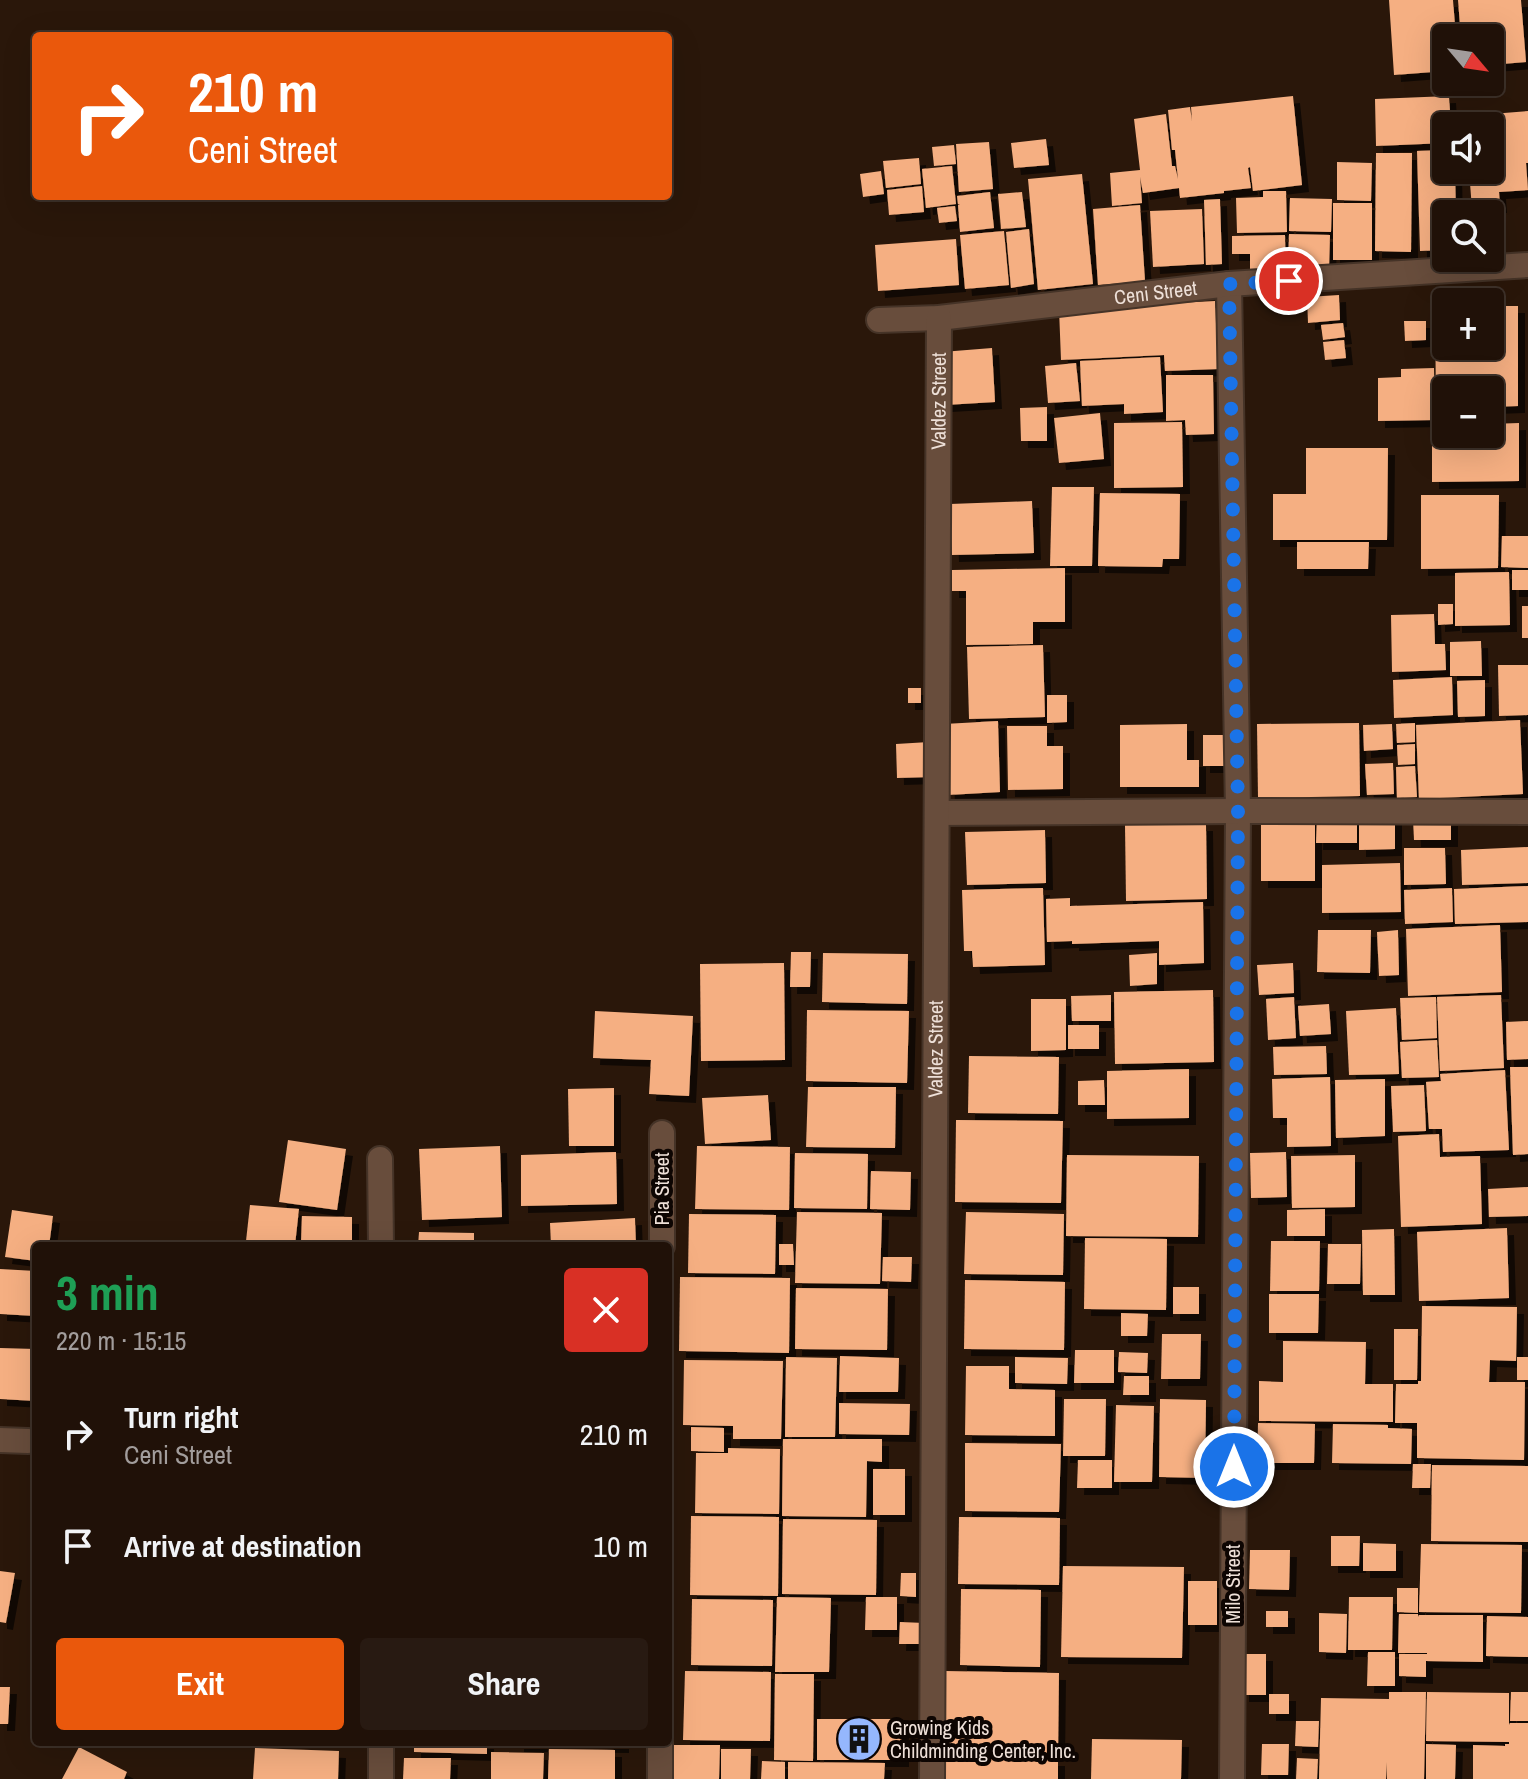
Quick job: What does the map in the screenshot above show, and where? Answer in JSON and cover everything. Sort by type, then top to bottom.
[{"type":"street","name":"Ceni Street","points":[[879,320],[939,318],[1229,284],[1528,265]]},
{"type":"street","name":"Milo Street","points":[[1229,284],[1238,811],[1232,1779]]},
{"type":"street","name":"Valdez Street","points":[[932,1779],[939,318]]},
{"type":"street","points":[[938,813],[1528,812]]},
{"type":"street","name":"Pia Street","points":[[662,1133],[662,1242]]},
{"type":"street","points":[[380,1159],[381,1242]]},
{"type":"street","points":[[0,1440],[28,1441]]},
{"type":"street","points":[[381,1746],[381,1779]]},
{"type":"street","points":[[660,1746],[660,1779]]},
{"type":"building","points":[[1389,0],[1453,0],[1455,24],[1432,24],[1432,72],[1394,75]]},
{"type":"building","points":[[1458,0],[1521,0],[1526,62],[1504,64],[1504,24],[1460,24]]},
{"type":"building","points":[[1293,96],[1302,185],[1253,191],[1250,167],[1251,188],[1180,198],[1179,188],[1143,193],[1140,177],[1142,203],[1112,206],[1110,173],[1140,170],[1134,119],[1166,114],[1172,166],[1175,166],[1178,179],[1168,110],[1190,107],[1192,121],[1191,107]]},
{"type":"building","points":[[1449,96],[1450,112],[1432,112],[1432,144],[1376,146],[1375,99]]},
{"type":"building","points":[[1528,111],[1528,190],[1499,192],[1500,200],[1471,200],[1470,184],[1504,184],[1504,113]]},
{"type":"building","points":[[1046,139],[1049,165],[1014,168],[1011,143]]},
{"type":"building","points":[[989,142],[993,189],[959,192],[956,144]]},
{"type":"building","points":[[954,145],[956,164],[934,166],[932,147]]},
{"type":"building","points":[[1432,150],[1432,184],[1455,184],[1456,200],[1432,200],[1432,251],[1420,251],[1417,151]]},
{"type":"building","points":[[1376,153],[1412,153],[1411,252],[1375,251]]},
{"type":"building","points":[[919,158],[921,184],[886,188],[883,161]]},
{"type":"building","points":[[1337,162],[1372,163],[1371,201],[1337,200]]},
{"type":"building","points":[[952,166],[956,204],[926,208],[922,169]]},
{"type":"building","points":[[881,171],[884,194],[863,197],[860,174]]},
{"type":"building","points":[[1082,174],[1093,284],[1038,290],[1028,179]]},
{"type":"building","points":[[922,186],[924,212],[889,215],[887,190]]},
{"type":"building","points":[[1263,191],[1286,191],[1287,232],[1237,233],[1236,198],[1263,197]]},
{"type":"building","points":[[990,192],[994,228],[960,232],[957,196]]},
{"type":"building","points":[[1022,192],[1026,227],[1001,229],[998,194]]},
{"type":"building","points":[[1290,198],[1332,199],[1331,232],[1289,231]]},
{"type":"building","points":[[1220,199],[1222,264],[1206,265],[1204,200]]},
{"type":"building","points":[[1333,203],[1372,203],[1372,260],[1333,260]]},
{"type":"building","points":[[1140,205],[1145,281],[1098,285],[1093,209]]},
{"type":"building","points":[[955,206],[957,221],[939,223],[937,208]]},
{"type":"building","points":[[1202,209],[1204,264],[1153,267],[1150,211]]},
{"type":"building","points":[[1029,229],[1034,284],[1011,288],[1006,232]]},
{"type":"building","points":[[1004,231],[1009,285],[965,289],[960,235]]},
{"type":"building","points":[[1289,234],[1330,235],[1329,267],[1288,267]]},
{"type":"building","points":[[1285,235],[1286,278],[1250,279],[1250,254],[1232,254],[1232,236]]},
{"type":"building","points":[[956,239],[959,285],[878,291],[875,245]]},
{"type":"building","points":[[1339,295],[1340,320],[1308,323],[1307,297]]},
{"type":"building","points":[[1215,301],[1218,369],[1165,371],[1164,355],[1061,360],[1059,309]]},
{"type":"building","points":[[1504,306],[1518,306],[1518,406],[1504,406],[1504,376],[1436,376],[1436,360],[1504,360]]},
{"type":"building","points":[[1404,321],[1426,321],[1426,340],[1405,341]]},
{"type":"building","points":[[1343,323],[1345,337],[1323,340],[1321,325]]},
{"type":"building","points":[[1344,340],[1346,358],[1325,360],[1323,342]]},
{"type":"building","points":[[992,348],[995,402],[945,405],[942,352]]},
{"type":"building","points":[[1160,357],[1163,412],[1124,414],[1124,404],[1082,406],[1080,361]]},
{"type":"building","points":[[1076,363],[1080,401],[1048,403],[1045,366]]},
{"type":"building","points":[[1434,368],[1432,420],[1378,421],[1378,378],[1401,377],[1401,369]]},
{"type":"building","points":[[1166,375],[1213,375],[1214,434],[1186,435],[1185,420],[1166,421]]},
{"type":"building","points":[[1047,407],[1047,441],[1021,441],[1020,408]]},
{"type":"building","points":[[1100,413],[1104,459],[1059,463],[1054,418]]},
{"type":"building","points":[[1182,422],[1183,487],[1114,488],[1114,423]]},
{"type":"building","points":[[1519,423],[1519,481],[1432,482],[1432,448],[1504,448],[1504,424]]},
{"type":"building","points":[[1306,448],[1388,448],[1387,540],[1273,540],[1273,494],[1306,494]]},
{"type":"building","points":[[1052,487],[1094,487],[1092,566],[1050,566]]},
{"type":"building","points":[[1100,493],[1180,494],[1179,559],[1163,559],[1162,567],[1098,566]]},
{"type":"building","points":[[1421,495],[1499,495],[1498,568],[1421,569]]},
{"type":"building","points":[[1032,501],[1034,553],[952,555],[950,504]]},
{"type":"building","points":[[1502,536],[1528,536],[1528,568],[1501,567]]},
{"type":"building","points":[[1297,542],[1369,542],[1368,569],[1297,569]]},
{"type":"building","points":[[1065,568],[1065,622],[1033,622],[1033,644],[966,645],[966,591],[952,591],[952,570]]},
{"type":"building","points":[[1512,570],[1528,570],[1528,590],[1512,590]]},
{"type":"building","points":[[1509,572],[1510,625],[1455,626],[1455,573]]},
{"type":"building","points":[[1438,604],[1453,604],[1453,624],[1438,625]]},
{"type":"building","points":[[1522,606],[1528,606],[1528,638],[1522,638]]},
{"type":"building","points":[[1434,614],[1435,644],[1445,644],[1446,670],[1392,672],[1391,615]]},
{"type":"building","points":[[1481,641],[1482,676],[1450,676],[1450,642]]},
{"type":"building","points":[[1043,645],[1045,717],[969,719],[967,647]]},
{"type":"building","points":[[1498,665],[1528,665],[1528,715],[1499,716]]},
{"type":"building","points":[[1452,677],[1453,715],[1394,718],[1393,680]]},
{"type":"building","points":[[1485,680],[1485,716],[1458,717],[1457,681]]},
{"type":"building","points":[[908,688],[921,688],[921,703],[908,703]]},
{"type":"building","points":[[1047,695],[1067,695],[1067,722],[1047,723]]},
{"type":"building","points":[[1520,720],[1523,794],[1419,799],[1416,725]]},
{"type":"building","points":[[998,721],[1000,792],[948,795],[944,724]]},
{"type":"building","points":[[1359,723],[1360,796],[1258,798],[1257,724]]},
{"type":"building","points":[[1415,723],[1415,742],[1397,743],[1396,724]]},
{"type":"building","points":[[1187,724],[1187,760],[1199,760],[1199,787],[1120,787],[1120,725]]},
{"type":"building","points":[[1392,724],[1393,749],[1364,751],[1363,725]]},
{"type":"building","points":[[1007,726],[1047,726],[1047,746],[1063,746],[1063,789],[1008,790]]},
{"type":"building","points":[[1203,735],[1229,735],[1229,766],[1203,766]]},
{"type":"building","points":[[929,742],[930,777],[897,778],[896,744]]},
{"type":"building","points":[[1415,744],[1415,764],[1398,765],[1397,745]]},
{"type":"building","points":[[1393,763],[1394,794],[1367,795],[1365,764]]},
{"type":"building","points":[[1415,766],[1417,797],[1397,798],[1396,767]]},
{"type":"building","points":[[1261,816],[1315,816],[1315,881],[1261,881]]},
{"type":"building","points":[[1359,817],[1395,817],[1395,849],[1359,850]]},
{"type":"building","points":[[1357,818],[1357,843],[1316,843],[1317,819]]},
{"type":"building","points":[[1451,819],[1451,840],[1414,840],[1413,820]]},
{"type":"building","points":[[1206,824],[1207,899],[1126,901],[1125,825]]},
{"type":"building","points":[[1045,830],[1046,883],[967,885],[965,832]]},
{"type":"building","points":[[1528,847],[1528,883],[1462,885],[1461,850]]},
{"type":"building","points":[[1404,848],[1445,848],[1446,884],[1404,885]]},
{"type":"building","points":[[1400,863],[1401,912],[1322,913],[1322,865]]},
{"type":"building","points":[[1528,886],[1528,922],[1455,924],[1454,889]]},
{"type":"building","points":[[1043,888],[1045,965],[973,967],[972,951],[964,951],[962,890]]},
{"type":"building","points":[[1452,888],[1453,922],[1405,924],[1404,890]]},
{"type":"building","points":[[1070,898],[1070,906],[1203,902],[1204,963],[1159,965],[1159,941],[1047,942],[1046,899]]},
{"type":"building","points":[[1500,925],[1502,992],[1408,996],[1406,929]]},
{"type":"building","points":[[1318,930],[1371,930],[1370,973],[1317,972]]},
{"type":"building","points":[[1398,930],[1399,975],[1379,976],[1377,932]]},
{"type":"building","points":[[791,952],[811,952],[810,987],[790,987]]},
{"type":"building","points":[[823,953],[908,954],[907,1004],[822,1002]]},
{"type":"building","points":[[1157,953],[1157,984],[1130,986],[1129,955]]},
{"type":"building","points":[[784,963],[785,1060],[701,1061],[700,964]]},
{"type":"building","points":[[1293,963],[1294,993],[1259,995],[1257,965]]},
{"type":"building","points":[[1213,990],[1214,1062],[1115,1064],[1114,992]]},
{"type":"building","points":[[1111,995],[1111,1021],[1072,1021],[1071,996]]},
{"type":"building","points":[[1501,995],[1504,1068],[1440,1071],[1437,997]]},
{"type":"building","points":[[1294,997],[1296,1038],[1268,1040],[1266,999]]},
{"type":"building","points":[[1436,997],[1437,1038],[1402,1040],[1400,998]]},
{"type":"building","points":[[1031,999],[1066,999],[1066,1050],[1031,1051]]},
{"type":"building","points":[[1329,1004],[1331,1034],[1300,1036],[1298,1006]]},
{"type":"building","points":[[1396,1008],[1399,1074],[1349,1075],[1346,1011]]},
{"type":"building","points":[[807,1010],[909,1011],[907,1083],[806,1081]]},
{"type":"building","points":[[595,1011],[693,1016],[689,1096],[649,1094],[651,1060],[593,1058]]},
{"type":"building","points":[[1528,1021],[1528,1059],[1507,1060],[1506,1022]]},
{"type":"building","points":[[1068,1025],[1099,1025],[1099,1049],[1068,1049]]},
{"type":"building","points":[[1437,1040],[1439,1077],[1402,1078],[1400,1042]]},
{"type":"building","points":[[1326,1046],[1327,1074],[1274,1075],[1273,1047]]},
{"type":"building","points":[[969,1056],[1059,1057],[1058,1114],[968,1113]]},
{"type":"building","points":[[1510,1067],[1528,1067],[1528,1154],[1513,1155]]},
{"type":"building","points":[[1189,1069],[1189,1118],[1107,1119],[1107,1071]]},
{"type":"building","points":[[1505,1070],[1509,1150],[1443,1152],[1442,1129],[1429,1129],[1426,1082],[1441,1081],[1440,1074]]},
{"type":"building","points":[[1330,1077],[1331,1146],[1287,1147],[1287,1118],[1273,1118],[1272,1079]]},
{"type":"building","points":[[1385,1079],[1385,1136],[1336,1138],[1335,1080]]},
{"type":"building","points":[[1104,1080],[1105,1105],[1078,1105],[1078,1081]]},
{"type":"building","points":[[1424,1085],[1426,1131],[1393,1132],[1391,1086]]},
{"type":"building","points":[[808,1087],[896,1087],[895,1148],[806,1147]]},
{"type":"building","points":[[614,1088],[614,1146],[569,1146],[568,1089]]},
{"type":"building","points":[[768,1095],[771,1140],[705,1144],[702,1098]]},
{"type":"building","points":[[956,1120],[1063,1121],[1061,1203],[955,1202]]},
{"type":"building","points":[[1439,1134],[1440,1157],[1480,1156],[1482,1224],[1401,1227],[1398,1136]]},
{"type":"building","points":[[288,1140],[346,1149],[337,1210],[279,1202]]},
{"type":"building","points":[[500,1146],[502,1217],[422,1220],[419,1149]]},
{"type":"building","points":[[697,1146],[790,1147],[789,1210],[695,1209]]},
{"type":"building","points":[[616,1152],[617,1204],[521,1206],[521,1155]]},
{"type":"building","points":[[1286,1152],[1287,1197],[1251,1198],[1250,1153]]},
{"type":"building","points":[[795,1153],[868,1154],[867,1209],[794,1208]]},
{"type":"building","points":[[1067,1155],[1199,1156],[1198,1237],[1066,1236]]},
{"type":"building","points":[[1355,1155],[1355,1207],[1292,1208],[1291,1156]]},
{"type":"building","points":[[871,1171],[911,1172],[910,1210],[870,1209]]},
{"type":"building","points":[[1528,1187],[1528,1216],[1489,1217],[1488,1189]]},
{"type":"building","points":[[250,1205],[299,1209],[295,1242],[246,1241]]},
{"type":"building","points":[[1325,1209],[1325,1236],[1287,1236],[1287,1210]]},
{"type":"building","points":[[12,1210],[53,1216],[50,1242],[32,1242],[32,1260],[5,1257]]},
{"type":"building","points":[[797,1212],[882,1213],[880,1284],[795,1283]]},
{"type":"building","points":[[966,1212],[1064,1214],[1063,1275],[964,1274]]},
{"type":"building","points":[[689,1214],[776,1215],[775,1274],[688,1273]]},
{"type":"building","points":[[302,1216],[352,1217],[352,1242],[301,1242]]},
{"type":"building","points":[[635,1218],[636,1242],[551,1242],[550,1223]]},
{"type":"building","points":[[1507,1228],[1509,1298],[1419,1301],[1417,1232]]},
{"type":"building","points":[[1394,1229],[1395,1295],[1363,1295],[1362,1230]]},
{"type":"building","points":[[419,1232],[474,1233],[474,1242],[418,1242]]},
{"type":"building","points":[[1085,1238],[1167,1239],[1166,1310],[1084,1309]]},
{"type":"building","points":[[1271,1241],[1320,1241],[1319,1291],[1270,1291]]},
{"type":"building","points":[[779,1244],[793,1244],[794,1265],[779,1265]]},
{"type":"building","points":[[1328,1244],[1361,1244],[1360,1284],[1327,1284]]},
{"type":"building","points":[[883,1257],[912,1257],[911,1282],[882,1281]]},
{"type":"building","points":[[0,1269],[32,1271],[32,1316],[0,1314]]},
{"type":"building","points":[[680,1277],[790,1278],[789,1353],[679,1351]]},
{"type":"building","points":[[965,1280],[1065,1282],[1064,1350],[964,1349]]},
{"type":"building","points":[[1173,1287],[1199,1287],[1199,1314],[1173,1314]]},
{"type":"building","points":[[796,1288],[888,1289],[887,1350],[795,1349]]},
{"type":"building","points":[[1269,1294],[1319,1294],[1318,1333],[1269,1333]]},
{"type":"building","points":[[1422,1306],[1517,1307],[1516,1361],[1490,1360],[1489,1382],[1525,1382],[1524,1460],[1417,1458],[1417,1423],[1395,1423],[1396,1384],[1418,1384],[1421,1381]]},
{"type":"building","points":[[1121,1313],[1148,1314],[1147,1336],[1121,1336]]},
{"type":"building","points":[[1394,1329],[1418,1329],[1417,1380],[1394,1380]]},
{"type":"building","points":[[1162,1334],[1201,1334],[1200,1379],[1161,1379]]},
{"type":"building","points":[[1283,1341],[1366,1342],[1365,1384],[1393,1384],[1393,1422],[1259,1421],[1259,1381],[1283,1382]]},
{"type":"building","points":[[0,1348],[32,1349],[32,1401],[0,1399]]},
{"type":"building","points":[[1075,1350],[1114,1350],[1114,1383],[1074,1383]]},
{"type":"building","points":[[1119,1352],[1148,1353],[1147,1373],[1118,1372]]},
{"type":"building","points":[[840,1356],[899,1358],[898,1392],[839,1392]]},
{"type":"building","points":[[786,1357],[837,1358],[835,1437],[785,1437]]},
{"type":"building","points":[[1015,1357],[1068,1358],[1067,1384],[1015,1383]]},
{"type":"building","points":[[1517,1357],[1528,1357],[1528,1380],[1517,1380]]},
{"type":"building","points":[[684,1360],[783,1361],[781,1439],[733,1439],[733,1426],[683,1425]]},
{"type":"building","points":[[966,1366],[1009,1366],[1009,1389],[1055,1390],[1055,1436],[965,1435]]},
{"type":"building","points":[[1124,1376],[1149,1376],[1149,1395],[1123,1395]]},
{"type":"building","points":[[1064,1399],[1106,1399],[1105,1456],[1063,1456]]},
{"type":"building","points":[[1160,1399],[1206,1400],[1205,1478],[1159,1477]]},
{"type":"building","points":[[839,1403],[910,1404],[909,1435],[839,1434]]},
{"type":"building","points":[[1116,1405],[1154,1406],[1152,1482],[1114,1482]]},
{"type":"building","points":[[1258,1423],[1315,1424],[1314,1463],[1257,1463]]},
{"type":"building","points":[[1333,1424],[1388,1425],[1388,1428],[1412,1429],[1411,1464],[1332,1463]]},
{"type":"building","points":[[691,1427],[724,1428],[724,1452],[691,1451]]},
{"type":"building","points":[[783,1439],[882,1439],[882,1462],[867,1461],[866,1517],[782,1516]]},
{"type":"building","points":[[965,1443],[1061,1444],[1059,1512],[965,1511]]},
{"type":"building","points":[[728,1448],[780,1449],[779,1514],[695,1513],[696,1453],[728,1453]]},
{"type":"building","points":[[1078,1460],[1112,1460],[1112,1488],[1077,1488]]},
{"type":"building","points":[[1413,1464],[1431,1464],[1430,1488],[1412,1488]]},
{"type":"building","points":[[1432,1465],[1528,1466],[1528,1542],[1431,1541]]},
{"type":"building","points":[[873,1469],[905,1469],[905,1515],[873,1515]]},
{"type":"building","points":[[691,1516],[779,1517],[778,1596],[690,1595]]},
{"type":"building","points":[[959,1517],[1060,1518],[1059,1585],[958,1584]]},
{"type":"building","points":[[783,1519],[877,1520],[876,1595],[782,1594]]},
{"type":"building","points":[[1331,1536],[1360,1536],[1359,1566],[1331,1566]]},
{"type":"building","points":[[1363,1543],[1396,1544],[1396,1571],[1363,1571]]},
{"type":"building","points":[[1421,1544],[1522,1545],[1521,1613],[1419,1612]]},
{"type":"building","points":[[1250,1550],[1290,1550],[1289,1590],[1249,1589]]},
{"type":"building","points":[[1063,1566],[1184,1567],[1182,1658],[1061,1657]]},
{"type":"building","points":[[0,1571],[15,1573],[6,1623],[0,1622]]},
{"type":"building","points":[[901,1573],[916,1573],[916,1597],[900,1596]]},
{"type":"building","points":[[1188,1581],[1217,1581],[1217,1625],[1188,1625]]},
{"type":"building","points":[[1397,1588],[1418,1588],[1418,1613],[1397,1612]]},
{"type":"building","points":[[961,1589],[1041,1590],[1040,1667],[960,1665]]},
{"type":"building","points":[[777,1597],[831,1598],[829,1672],[775,1672]]},
{"type":"building","points":[[866,1597],[897,1597],[897,1630],[865,1630]]},
{"type":"building","points":[[1349,1597],[1393,1597],[1392,1650],[1348,1650]]},
{"type":"building","points":[[692,1599],[773,1600],[772,1666],[691,1665]]},
{"type":"building","points":[[1266,1611],[1288,1611],[1288,1627],[1266,1627]]},
{"type":"building","points":[[1319,1613],[1347,1614],[1346,1653],[1319,1652]]},
{"type":"building","points":[[1399,1614],[1418,1614],[1418,1617],[1483,1615],[1483,1662],[1426,1661],[1426,1677],[1399,1676],[1399,1654],[1427,1653],[1398,1653]]},
{"type":"building","points":[[1487,1616],[1528,1617],[1528,1657],[1486,1656]]},
{"type":"building","points":[[900,1622],[925,1623],[924,1644],[899,1644]]},
{"type":"building","points":[[1368,1652],[1395,1652],[1395,1686],[1367,1686]]},
{"type":"building","points":[[1242,1654],[1266,1654],[1266,1695],[1242,1695]]},
{"type":"building","points":[[685,1671],[771,1672],[770,1741],[683,1740]]},
{"type":"building","points":[[945,1671],[1059,1673],[1058,1754],[944,1753]]},
{"type":"building","points":[[775,1674],[814,1674],[813,1761],[774,1760]]},
{"type":"building","points":[[0,1687],[10,1687],[8,1724],[0,1724]]},
{"type":"building","points":[[1389,1692],[1426,1692],[1424,1779],[1387,1779],[1386,1762],[1386,1779],[1319,1779],[1321,1698],[1389,1699]]},
{"type":"building","points":[[1427,1692],[1509,1693],[1509,1725],[1528,1723],[1528,1779],[1473,1779],[1473,1745],[1505,1746],[1509,1742],[1426,1741]]},
{"type":"building","points":[[1511,1692],[1528,1692],[1528,1721],[1510,1721]]},
{"type":"building","points":[[1269,1694],[1289,1694],[1289,1714],[1269,1714]]},
{"type":"building","name":"Growing Kids Childminding Center, Inc.","points":[[817,1719],[902,1719],[902,1760],[817,1760]]},
{"type":"building","points":[[1296,1721],[1319,1721],[1318,1747],[1295,1746]]},
{"type":"building","points":[[1092,1739],[1182,1740],[1181,1779],[1091,1779]]},
{"type":"building","points":[[1262,1744],[1289,1744],[1288,1775],[1261,1775]]},
{"type":"building","points":[[1426,1744],[1456,1745],[1455,1779],[1426,1779]]},
{"type":"building","points":[[674,1745],[720,1745],[719,1779],[674,1779]]},
{"type":"building","points":[[414,1746],[487,1746],[487,1754],[414,1752]]},
{"type":"building","points":[[79,1747],[127,1772],[124,1779],[62,1779]]},
{"type":"building","points":[[255,1748],[339,1751],[338,1779],[253,1779]]},
{"type":"building","points":[[549,1749],[615,1750],[615,1779],[548,1779]]},
{"type":"building","points":[[721,1749],[751,1749],[750,1779],[721,1779]]},
{"type":"building","points":[[491,1752],[544,1753],[543,1779],[491,1779]]},
{"type":"building","points":[[404,1758],[451,1758],[450,1779],[403,1779]]},
{"type":"building","points":[[1297,1758],[1318,1759],[1317,1779],[1296,1779]]},
{"type":"building","points":[[941,1759],[1058,1759],[1058,1779],[940,1779]]},
{"type":"building","points":[[762,1761],[785,1762],[785,1779],[761,1779]]},
{"type":"building","points":[[788,1762],[885,1763],[884,1779],[788,1779]]},
{"type":"place","name":"Growing Kids Childminding Center, Inc.","points":[[859,1739]]},
{"type":"route","points":[[1234,1467],[1238,811],[1229,284],[1289,281]]}]
